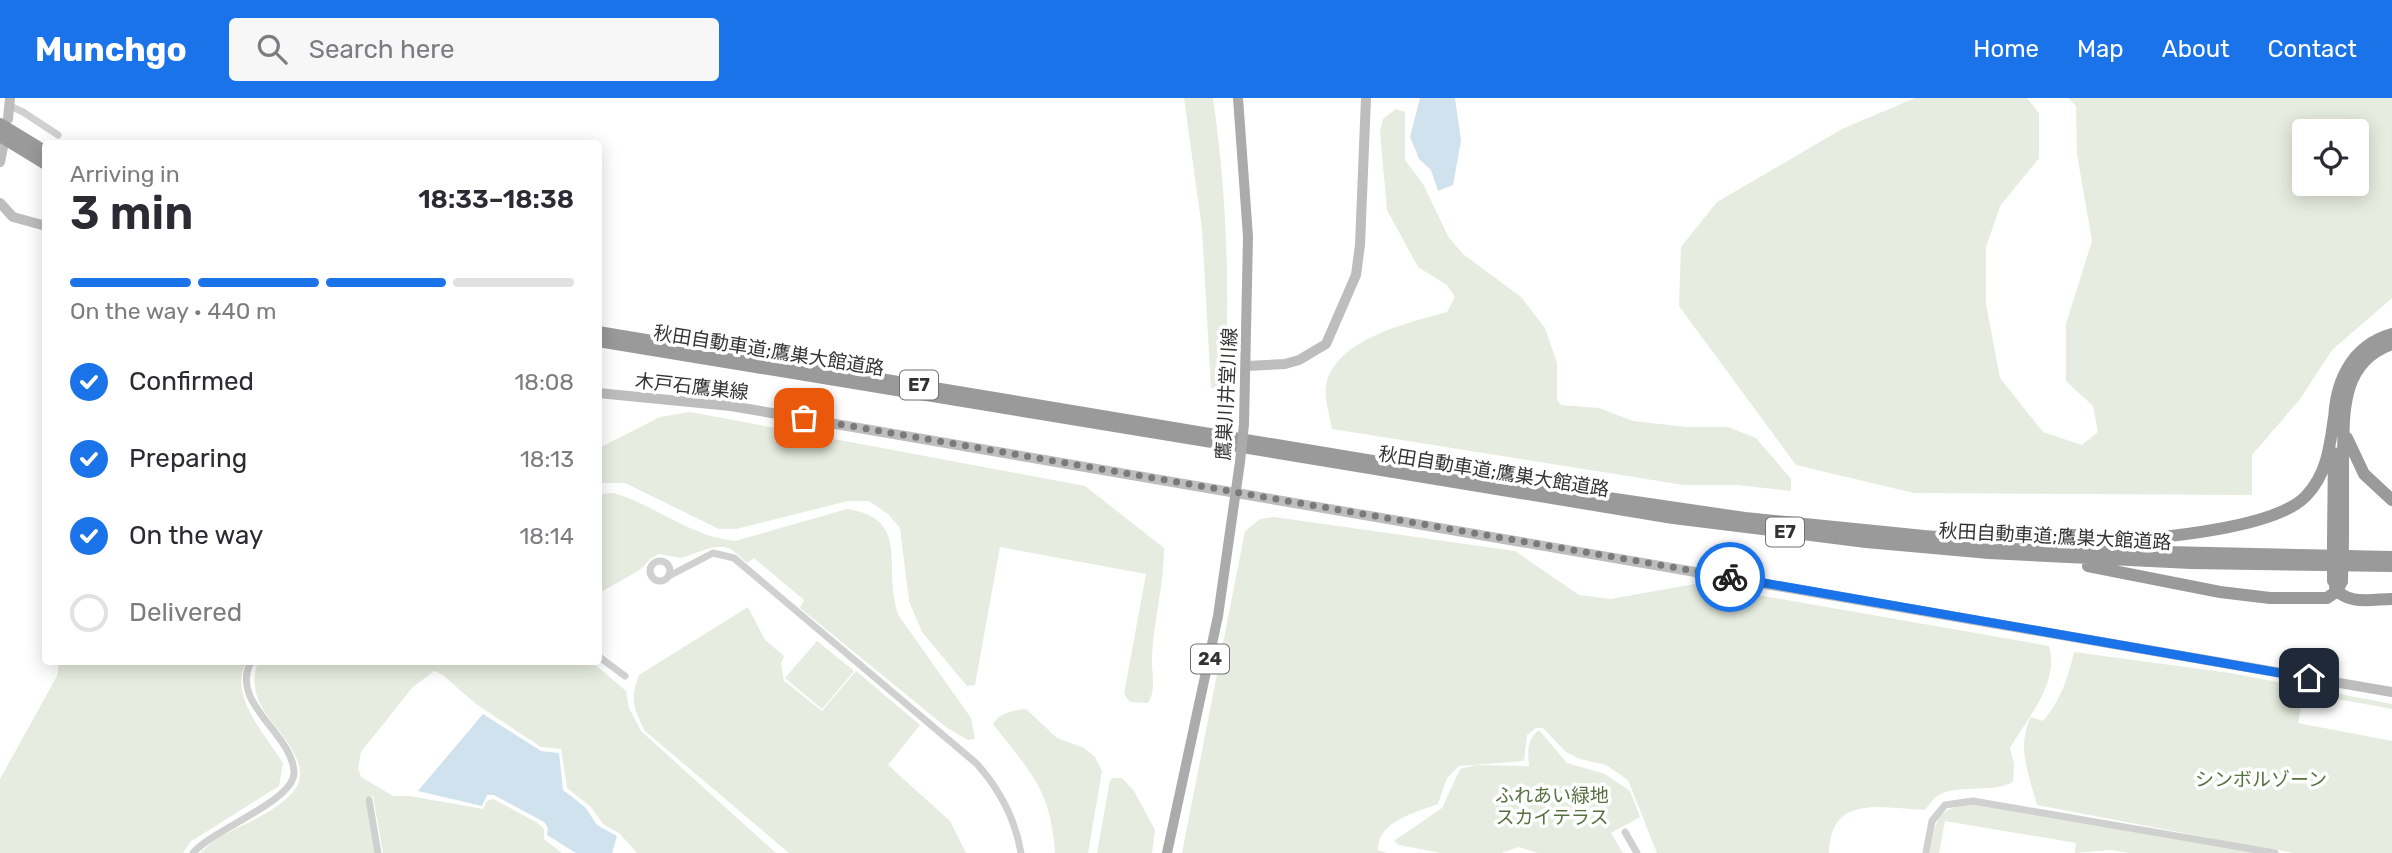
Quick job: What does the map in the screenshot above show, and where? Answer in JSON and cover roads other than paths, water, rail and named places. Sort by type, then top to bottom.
[{"type":"highway","points":[[3,122],[42,149]]},
{"type":"highway","points":[[1,142],[42,162]]},
{"type":"highway","name":"秋田自動車道;鷹巣大館道路","points":[[602,333],[1594,497],[1926,542],[2120,551],[2392,557]]},
{"type":"highway","points":[[1926,542],[2095,567],[2248,596],[2327,598],[2337,584],[2339,386],[2347,367],[2368,345],[2392,334]]},
{"type":"highway","name":"秋田自動車道;鷹巣大館道路","points":[[602,342],[1595,507],[1926,542],[2178,563],[2392,566]]},
{"type":"highway","points":[[1926,542],[2105,541],[2169,536],[2255,521],[2295,506],[2314,486],[2325,466],[2348,388],[2356,371],[2371,355],[2392,344]]},
{"type":"highway","points":[[2339,417],[2358,464],[2373,485],[2392,500]]},
{"type":"highway","points":[[2337,584],[2351,600],[2392,599]]},
{"type":"main road","name":"鷹巣川井堂川線","points":[[1167,853],[1209,666],[1237,492],[1244,424],[1248,237],[1238,98]]},
{"type":"main road","points":[[1247,366],[1292,362],[1326,344],[1356,275],[1360,246],[1366,98]]},
{"type":"main road","points":[[3,122],[10,102]]},
{"type":"main road","points":[[0,162],[1,142]]},
{"type":"main road","points":[[0,204],[13,217],[42,225]]},
{"type":"main road","name":"木戸石鷹巣線","points":[[602,393],[731,406],[2392,692]]},
{"type":"street","points":[[10,102],[58,135]]},
{"type":"street","points":[[670,576],[713,553],[734,558],[978,764],[1003,798],[1013,820],[1021,853]]},
{"type":"street","points":[[602,659],[625,676]]},
{"type":"street","points":[[193,853],[217,832],[279,797],[293,783],[294,770],[289,756],[250,697],[246,683],[250,665]]},
{"type":"street","points":[[369,800],[378,853]]},
{"type":"street","points":[[1926,853],[1932,821],[1945,805],[1973,801],[2275,853]]},
{"type":"street","points":[[1625,832],[1637,853]]},
{"type":"water","points":[[1420,98],[1455,98],[1461,141],[1453,185],[1438,191],[1431,170],[1419,159],[1410,137]]},
{"type":"water","points":[[483,714],[541,751],[559,753],[563,790],[585,807],[597,825],[617,836],[612,853],[576,853],[547,835],[548,828],[544,822],[494,795],[487,795],[482,806],[418,791]]},
{"type":"park label","name":"シンボルゾーン","points":[[2261,779]]},
{"type":"park label","name":"ふれあい緑地 スカイテラス","points":[[1552,806]]}]
